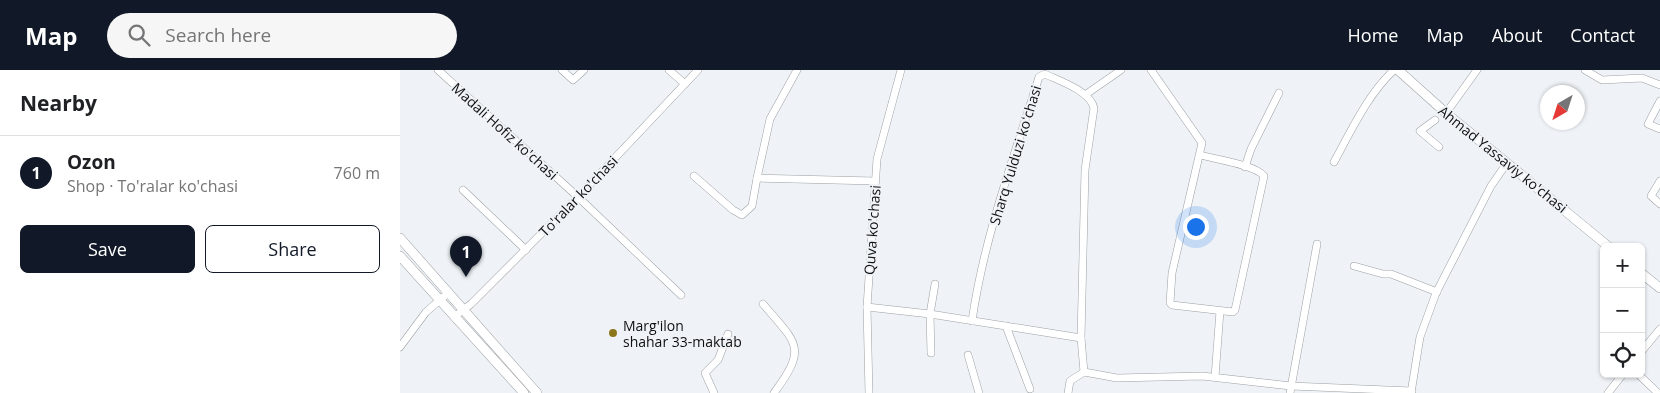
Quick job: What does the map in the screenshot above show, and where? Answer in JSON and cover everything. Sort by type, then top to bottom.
[{"type":"main road","name":"Ahmad Yassaviy ko'chasi","points":[[1396,70],[1605,243]]},
{"type":"main road","points":[[400,238],[537,393]]},
{"type":"main road","points":[[400,256],[524,393]]},
{"type":"main road","points":[[1645,275],[1659,284]]},
{"type":"street","name":"Madali Hofiz ko'chasi","points":[[438,70],[578,197],[681,296]]},
{"type":"street","points":[[562,70],[573,80],[584,70]]},
{"type":"street","points":[[669,70],[685,84]]},
{"type":"street","name":"To'ralar ko'chasi","points":[[454,316],[464,309],[526,250],[698,70]]},
{"type":"street","points":[[694,176],[732,210],[742,215],[752,206],[767,126],[797,70]]},
{"type":"street","name":"Quva ko'chasi","points":[[869,393],[866,307],[877,159],[901,70]]},
{"type":"street","points":[[1084,372],[1081,338],[1085,170],[1094,108],[1093,102],[1085,95],[1121,70]]},
{"type":"street","points":[[1151,70],[1202,142],[1172,273],[1170,302],[1172,305],[1233,312],[1264,179],[1261,173],[1245,167],[1200,156]]},
{"type":"street","points":[[1334,162],[1365,107],[1386,78],[1396,70]]},
{"type":"street","points":[[1446,113],[1477,70]]},
{"type":"street","points":[[1585,70],[1602,80],[1642,78],[1660,85]]},
{"type":"street","name":"Sharq Yulduzi koʻchasi","points":[[972,321],[978,278],[1040,76],[1044,72],[1085,95]]},
{"type":"street","points":[[1245,167],[1251,149],[1279,93]]},
{"type":"street","points":[[1660,101],[1648,124],[1660,129]]},
{"type":"street","points":[[1435,120],[1420,131],[1439,147]]},
{"type":"street","points":[[1068,393],[1070,381],[1084,372],[1117,378],[1215,377],[1290,390],[1412,392],[1420,337],[1437,292],[1491,186],[1507,163]]},
{"type":"street","points":[[757,178],[875,181]]},
{"type":"street","points":[[1660,181],[1651,196],[1660,204]]},
{"type":"street","points":[[463,190],[526,250]]},
{"type":"street","points":[[1290,390],[1317,244]]},
{"type":"street","points":[[1354,266],[1383,274],[1391,274],[1437,292]]},
{"type":"street","points":[[931,353],[930,314],[935,284]]},
{"type":"street","points":[[400,347],[426,312],[448,292]]},
{"type":"street","points":[[763,304],[785,330],[796,349],[794,364],[774,393]]},
{"type":"street","points":[[866,307],[930,314],[1081,338]]},
{"type":"street","points":[[1215,377],[1220,311]]},
{"type":"street","points":[[1006,326],[1030,389]]},
{"type":"street","points":[[1645,347],[1660,329]]},
{"type":"street","points":[[714,393],[705,373],[718,360],[728,334]]},
{"type":"street","points":[[968,355],[979,393]]},
{"type":"street","points":[[1608,393],[1621,378]]},
{"type":"street","points":[[1642,378],[1658,393]]},
{"type":"place","name":"Ozon","points":[[466,277]]},
{"type":"place","name":"Marg'ilon shahar 33-maktab","points":[[613,333]]}]
